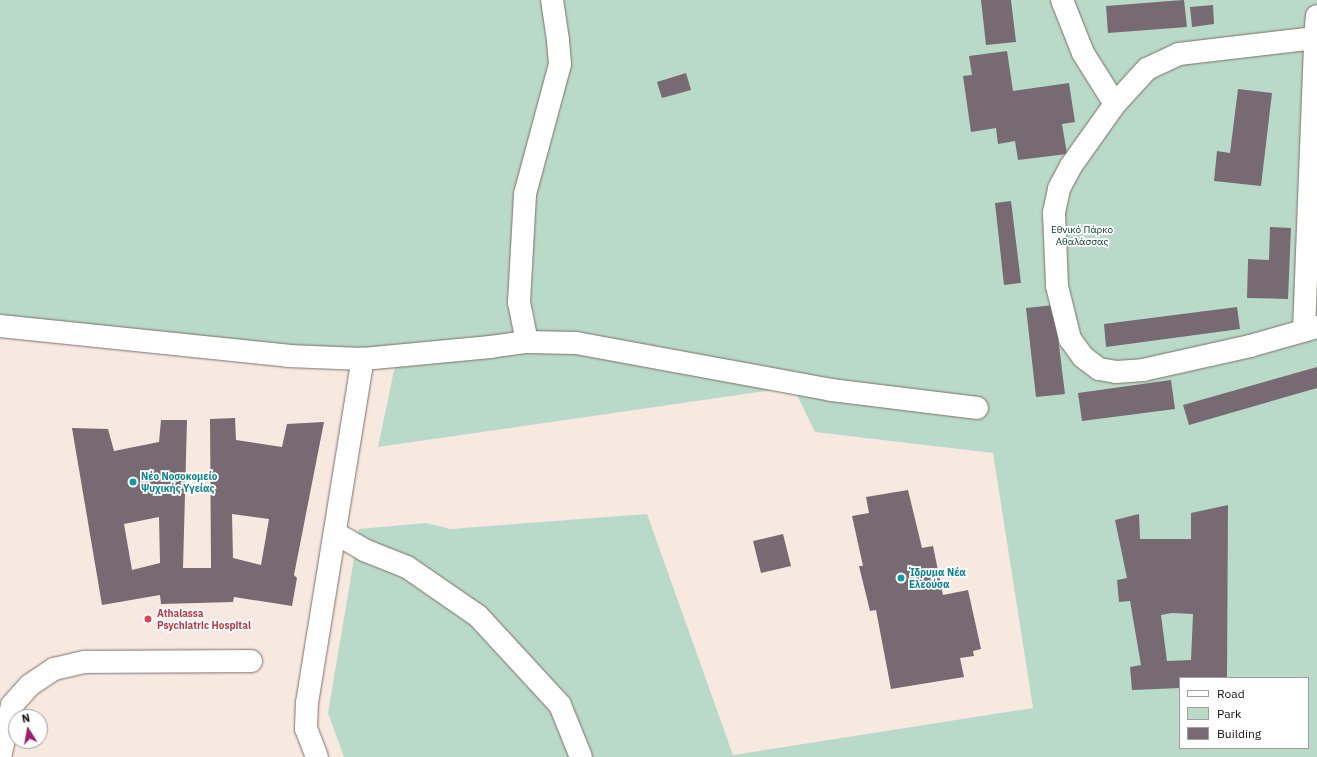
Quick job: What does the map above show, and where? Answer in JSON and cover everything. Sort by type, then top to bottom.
[{"type":"street","points":[[526,342],[519,302],[525,194],[560,64],[552,0]]},
{"type":"street","points":[[1062,0],[1083,53],[1115,104]]},
{"type":"street","points":[[1314,38],[1179,54],[1147,69],[1115,104],[1071,166],[1059,189],[1054,213],[1057,286],[1070,339],[1083,357],[1099,370],[1116,372],[1143,370],[1250,346],[1311,329],[1314,38],[1317,16]]},
{"type":"street","points":[[0,326],[288,356],[364,359],[490,347],[526,342],[576,343],[831,390],[977,408]]},
{"type":"street","points":[[317,757],[306,729],[307,703],[364,359]]},
{"type":"street","points":[[335,533],[364,550],[407,567],[478,616],[560,705],[581,757]]},
{"type":"street","points":[[0,757],[12,705],[30,685],[54,669],[84,662],[251,661]]},
{"type":"green space","name":"Εθνικό Πάρκο Αθαλάσσας","points":[[0,0],[1317,0],[1317,757],[344,757],[328,713],[359,529],[426,523],[450,529],[647,514],[733,755],[1033,708],[993,453],[815,432],[793,387],[378,447],[397,356],[0,334]]},
{"type":"building","points":[[981,0],[1011,0],[1016,42],[986,45]]},
{"type":"building","points":[[1184,0],[1187,27],[1108,33],[1106,6]]},
{"type":"building","points":[[1213,5],[1214,24],[1192,27],[1190,7]]},
{"type":"building","points":[[1007,51],[1013,91],[1069,83],[1075,122],[1062,124],[1067,154],[1018,160],[1015,141],[998,144],[996,128],[971,132],[963,76],[972,75],[969,56]]},
{"type":"building","points":[[686,73],[691,90],[662,98],[657,82]]},
{"type":"building","points":[[1238,89],[1272,93],[1261,186],[1214,181],[1217,151],[1230,153]]},
{"type":"building","points":[[1011,201],[1021,283],[1004,285],[995,203]]},
{"type":"building","points":[[1270,227],[1291,228],[1288,299],[1247,298],[1248,259],[1269,260]]},
{"type":"building","points":[[1054,305],[1065,394],[1036,397],[1026,308]]},
{"type":"building","points":[[1237,307],[1240,329],[1106,347],[1104,324]]},
{"type":"building","points":[[1317,367],[1317,388],[1189,425],[1183,405]]},
{"type":"building","points":[[1171,380],[1175,409],[1082,421],[1078,393]]},
{"type":"building","name":"Νέο Νοσοκομείο Ψυχικής Υγείας","points":[[235,418],[236,440],[282,447],[287,424],[324,422],[294,575],[297,578],[292,606],[234,597],[233,602],[161,604],[160,595],[102,605],[72,428],[108,429],[114,451],[159,442],[161,420],[187,420],[183,568],[211,568],[210,419]],"holes":[[[232,514],[269,519],[261,565],[233,558]],[[159,517],[160,563],[132,570],[124,524]]]},
{"type":"building","name":"Ίδρυμα Νέα Ελεούσα","points":[[908,490],[922,548],[933,546],[943,595],[968,590],[981,649],[973,651],[974,656],[960,658],[964,677],[891,689],[876,610],[870,611],[859,566],[863,566],[852,516],[869,513],[866,497]]},
{"type":"building","points":[[1228,505],[1227,677],[1179,677],[1179,688],[1132,690],[1130,667],[1141,665],[1130,601],[1119,602],[1117,580],[1127,578],[1115,520],[1139,514],[1140,539],[1191,539],[1191,513]],"holes":[[[1172,613],[1193,614],[1191,660],[1167,661],[1161,615]]]},
{"type":"building","points":[[783,534],[791,566],[761,573],[753,541]]},
{"type":"place","name":"Νέο Νοσοκομείο Ψυχικής Υγείας","points":[[133,482]]},
{"type":"place","name":"Ίδρυμα Νέα Ελεούσα","points":[[901,578]]},
{"type":"place","name":"Athalassa Psychiatric Hospital","points":[[148,619]]}]
